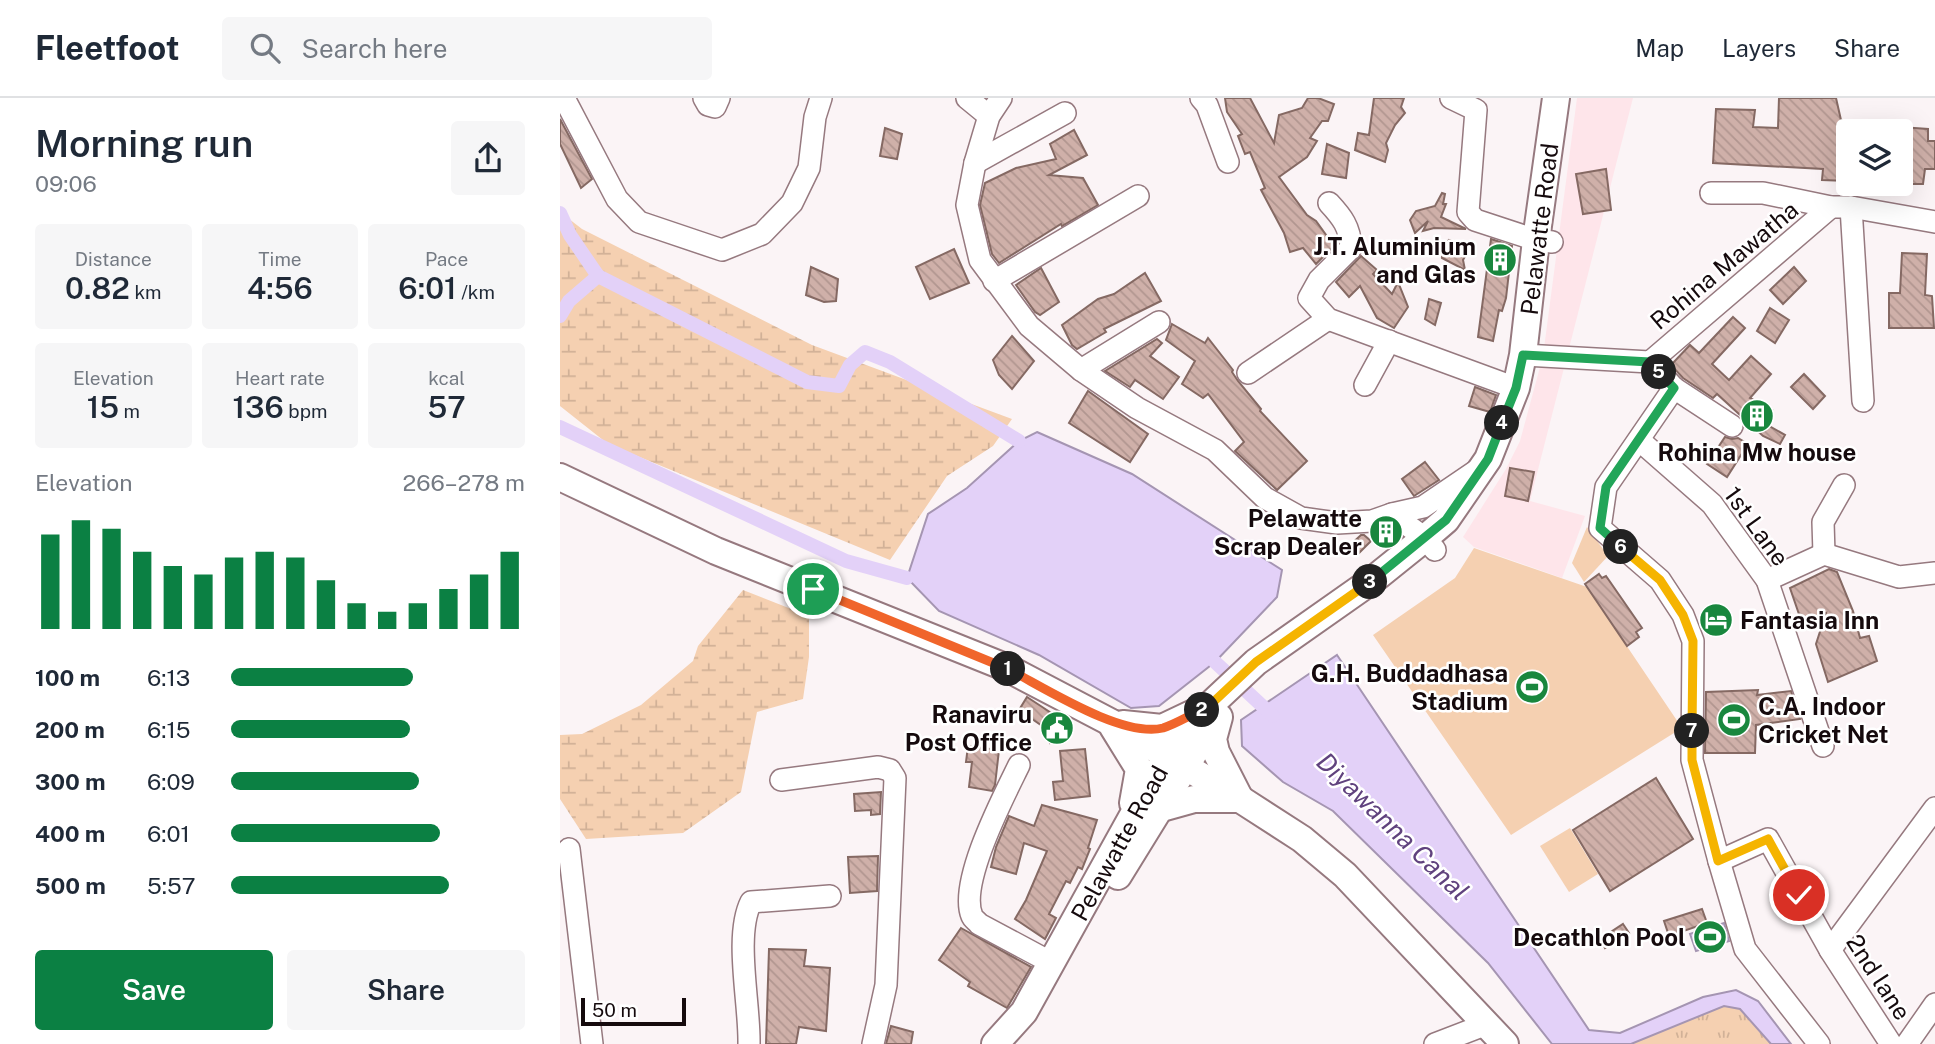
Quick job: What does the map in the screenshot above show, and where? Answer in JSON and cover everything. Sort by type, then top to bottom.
[{"type":"main road","name":"Pelawatte Road","points":[[1003,1043],[1052,963],[1131,817],[1216,710],[1261,668],[1374,579],[1459,528],[1502,467],[1516,439],[1531,355],[1556,98]]},
{"type":"main road","name":"Pelawatte Road","points":[[1544,241],[1572,98]]},
{"type":"main road","name":"Pelawatte Road","points":[[1430,544],[1484,466],[1531,355]]},
{"type":"main road","points":[[560,477],[716,551],[1005,667],[1110,722],[1240,799],[1302,839],[1345,875],[1505,1044]]},
{"type":"main road","points":[[1110,722],[1162,728],[1216,710],[1213,739],[1216,752],[1240,799]]},
{"type":"main road","points":[[1110,722],[1139,769],[1131,817]]},
{"type":"main road","name":"Pelawatte Road","points":[[1003,1043],[1041,1015],[1158,809],[1176,761]]},
{"type":"main road","points":[[1158,809],[1194,799],[1240,799]]},
{"type":"street","points":[[564,98],[617,199],[639,222],[722,250],[762,234],[792,204],[809,168],[821,98]]},
{"type":"street","points":[[705,98],[708,105],[715,107],[719,98]]},
{"type":"street","points":[[967,98],[989,116]]},
{"type":"street","points":[[1001,98],[989,116],[975,163],[967,205],[980,260],[1029,326],[1081,370],[1137,408],[1215,450],[1265,498],[1301,518],[1337,523],[1372,520],[1423,507],[1484,466]]},
{"type":"street","points":[[1451,98],[1476,110],[1468,212],[1475,220],[1544,241]]},
{"type":"street","points":[[1207,100],[1228,162]]},
{"type":"street","points":[[975,163],[1065,113]]},
{"type":"street","points":[[1711,193],[1763,193],[1935,222]]},
{"type":"street","points":[[994,282],[1138,196]]},
{"type":"street","points":[[1329,203],[1344,219],[1350,234],[1351,248],[1319,280],[1309,298],[1328,319],[1516,388]]},
{"type":"street","points":[[1841,207],[1863,401]]},
{"type":"street","name":"Rohina Mawatha","points":[[1531,355],[1650,362],[1841,207]]},
{"type":"street","points":[[1248,373],[1328,319]]},
{"type":"street","points":[[1081,370],[1159,322]]},
{"type":"street","points":[[1365,385],[1389,341]]},
{"type":"street","name":"Rohina Mawatha","points":[[1650,362],[1674,388],[1732,426]]},
{"type":"street","points":[[1674,388],[1606,487],[1600,528],[1660,580],[1683,615],[1693,641],[1692,760],[1718,861],[1745,949],[1819,1044]]},
{"type":"street","name":"1st Lane","points":[[1639,440],[1712,503],[1767,580],[1823,746]]},
{"type":"street","points":[[1824,554],[1823,522],[1844,485]]},
{"type":"street","points":[[1392,514],[1430,544]]},
{"type":"street","points":[[1767,580],[1824,554],[1899,577],[1935,573]]},
{"type":"street","points":[[1019,765],[984,837],[970,890],[971,915],[979,924],[1052,963]]},
{"type":"street","points":[[780,780],[878,767],[890,769],[895,778],[886,985],[873,1044]]},
{"type":"street","points":[[1830,950],[1935,808]]},
{"type":"street","name":"2nd lane","points":[[1718,861],[1768,839],[1830,950],[1891,1044]]},
{"type":"street","points":[[569,849],[592,1044]]},
{"type":"street","points":[[749,1044],[750,1024],[744,962],[746,912],[751,902],[830,896]]},
{"type":"street","points":[[1907,1044],[1935,1004]]},
{"type":"street","points":[[1434,1044],[1487,1024]]},
{"type":"shaded area","points":[[1577,98],[1633,98],[1530,501],[1585,516],[1562,578],[1474,547],[1463,537],[1506,469],[1520,441],[1543,356]]},
{"type":"green space","points":[[560,212],[582,229],[812,345],[1012,419],[993,446],[947,476],[890,560],[608,444],[560,406]]},
{"type":"green space","points":[[1587,527],[1608,556],[1584,582],[1572,563]]},
{"type":"green space","name":"G.H. Buddadhasa Stadium","points":[[1474,548],[1587,587],[1682,728],[1511,835],[1373,635],[1455,578]]},
{"type":"green space","points":[[743,590],[809,616],[809,657],[803,699],[757,712],[741,792],[683,833],[586,839],[560,799],[560,735],[582,734],[641,705],[693,661],[698,646]]},
{"type":"green space","points":[[1570,828],[1598,874],[1569,892],[1540,846]]},
{"type":"green space","points":[[1724,1006],[1740,1009],[1771,1044],[1631,1044]]},
{"type":"water","points":[[1037,432],[1132,474],[1282,570],[1277,597],[1215,662],[1159,706],[1131,708],[1039,655],[939,611],[907,578],[928,514],[967,488],[1019,441]]},
{"type":"water","points":[[1337,655],[1589,1030],[1620,1033],[1703,997],[1736,990],[1758,1001],[1791,1044],[1771,1044],[1740,1009],[1724,1006],[1631,1044],[1552,1044],[1488,963],[1333,811],[1283,782],[1242,746],[1241,720]]},
{"type":"water","name":"Decathlon Pool","points":[[1724,923],[1729,941],[1696,951],[1690,934]]},
{"type":"building","points":[[1225,98],[1250,98],[1274,143],[1279,115],[1302,108],[1308,98],[1318,98],[1334,104],[1328,121],[1322,121],[1310,138],[1317,141],[1307,157],[1279,177],[1334,246],[1316,264],[1303,248],[1290,252],[1284,233],[1261,190],[1265,188],[1250,152],[1245,154],[1238,136],[1242,134],[1227,112]]},
{"type":"building","points":[[1374,98],[1404,98],[1401,107],[1405,113],[1386,143],[1388,150],[1385,162],[1355,150],[1358,133],[1369,135]]},
{"type":"building","points":[[1779,98],[1836,98],[1841,119],[1836,119],[1836,181],[1822,180],[1823,169],[1713,163],[1716,109],[1755,110],[1753,127],[1778,128]]},
{"type":"building","points":[[560,119],[592,179],[581,188],[560,144]]},
{"type":"building","points":[[885,128],[902,134],[897,159],[880,156]]},
{"type":"building","points":[[1913,128],[1928,129],[1928,141],[1935,141],[1935,169],[1925,169],[1923,184],[1913,184]]},
{"type":"building","points":[[1074,130],[1087,155],[1049,175],[1083,178],[1098,205],[1062,226],[1061,224],[999,263],[992,254],[980,205],[985,183],[1016,168],[1056,159],[1050,144]]},
{"type":"building","points":[[1327,144],[1349,153],[1346,178],[1322,174]]},
{"type":"building","points":[[1606,169],[1611,210],[1583,214],[1576,174]]},
{"type":"building","points":[[1442,193],[1445,194],[1443,204],[1446,204],[1441,217],[1466,229],[1434,228],[1423,231],[1428,221],[1415,233],[1410,220],[1416,211],[1435,206]]},
{"type":"building","points":[[1491,239],[1512,246],[1506,298],[1502,311],[1499,310],[1493,341],[1478,337]]},
{"type":"building","points":[[1449,240],[1469,249],[1463,260],[1465,270],[1442,258],[1441,248]]},
{"type":"building","points":[[954,249],[969,283],[930,299],[916,267]]},
{"type":"building","points":[[1902,253],[1927,254],[1925,295],[1932,296],[1934,328],[1889,328],[1889,293],[1900,293]]},
{"type":"building","points":[[1361,256],[1377,270],[1373,274],[1392,294],[1398,282],[1408,307],[1394,328],[1377,318],[1360,286],[1349,297],[1336,282]]},
{"type":"building","points":[[811,267],[838,279],[836,301],[824,302],[806,295]]},
{"type":"building","points":[[1794,267],[1806,281],[1783,304],[1770,290]]},
{"type":"building","points":[[1041,268],[1059,302],[1040,315],[1016,285]]},
{"type":"building","points":[[1145,273],[1161,301],[1104,329],[1106,332],[1077,349],[1072,345],[1062,325],[1098,299],[1114,294]]},
{"type":"building","points":[[1429,299],[1441,303],[1435,325],[1425,319]]},
{"type":"building","points":[[1770,308],[1789,320],[1775,343],[1757,331]]},
{"type":"building","points":[[1733,317],[1745,328],[1712,364],[1729,380],[1751,356],[1771,374],[1750,398],[1772,410],[1764,423],[1785,435],[1780,444],[1763,436],[1717,394],[1713,398],[1683,378],[1671,365],[1690,345],[1699,353]]},
{"type":"building","points":[[1172,324],[1205,343],[1208,338],[1260,411],[1307,461],[1277,490],[1235,451],[1244,442],[1208,394],[1203,398],[1182,384],[1195,361],[1166,340]]},
{"type":"building","points":[[1012,336],[1034,361],[1012,389],[999,375],[993,360]]},
{"type":"building","points":[[1157,339],[1162,343],[1150,356],[1179,377],[1163,399],[1135,380],[1130,387],[1105,371]]},
{"type":"building","name":"Rohina Mw house","points":[[1804,374],[1825,396],[1813,409],[1791,387]]},
{"type":"building","points":[[1475,387],[1496,395],[1490,412],[1469,406]]},
{"type":"building","points":[[1088,391],[1148,434],[1130,462],[1069,423]]},
{"type":"building","points":[[1725,437],[1738,438],[1748,444],[1727,477],[1707,464]]},
{"type":"building","points":[[1425,462],[1439,480],[1414,496],[1402,479]]},
{"type":"building","points":[[1510,468],[1534,472],[1528,501],[1505,496]]},
{"type":"building","points":[[1361,535],[1371,541],[1357,555],[1349,546]]},
{"type":"building","points":[[1829,569],[1837,572],[1853,611],[1860,638],[1869,636],[1877,661],[1828,682],[1816,644],[1826,613],[1802,623],[1790,588]]},
{"type":"building","points":[[1599,574],[1602,578],[1606,576],[1642,628],[1636,632],[1639,637],[1627,646],[1585,584]]},
{"type":"building","points":[[1758,690],[1757,695],[1791,691],[1800,719],[1756,725],[1755,753],[1705,753],[1706,692]]},
{"type":"building","points":[[1027,697],[1059,718],[1063,741],[1050,743],[1048,730],[1019,710]]},
{"type":"building","points":[[968,746],[999,750],[992,791],[969,787],[972,762],[966,762]]},
{"type":"building","points":[[1085,749],[1090,796],[1055,800],[1053,782],[1063,781],[1060,751]]},
{"type":"building","points":[[1656,778],[1693,839],[1610,891],[1573,830]]},
{"type":"building","points":[[881,792],[880,814],[871,815],[871,810],[855,811],[854,794]]},
{"type":"building","points":[[1042,805],[1097,820],[1082,869],[1078,867],[1070,883],[1066,881],[1049,914],[1056,918],[1045,939],[1015,919],[1047,851],[1024,843],[1016,874],[991,867],[1009,816],[1034,826]]},
{"type":"building","points":[[878,856],[877,891],[850,893],[848,857]]},
{"type":"building","points":[[1702,909],[1707,923],[1669,936],[1664,921]]},
{"type":"building","points":[[1623,924],[1629,933],[1605,948],[1600,939]]},
{"type":"building","points":[[961,928],[1031,967],[1007,1008],[968,986],[970,982],[939,960]]},
{"type":"building","points":[[769,949],[806,950],[804,966],[830,968],[826,1031],[799,1027],[796,1044],[766,1044]]},
{"type":"building","points":[[891,1026],[913,1032],[911,1044],[886,1044]]},
{"type":"waterway","points":[[560,213],[570,235],[598,276]]},
{"type":"waterway","points":[[560,316],[569,301],[598,276],[807,382],[839,386],[850,365],[865,352],[890,362],[1019,441]]},
{"type":"waterway","points":[[560,427],[846,561],[907,578]]},
{"type":"waterway","name":"Diyawanna Canal","points":[[1215,662],[1273,716]]},
{"type":"place","name":"J.T. Aluminium and Glas","points":[[1500,260]]},
{"type":"place","name":"Rohina Mw house","points":[[1757,416]]},
{"type":"place","name":"Pelawatte Scrap Dealer","points":[[1386,532]]},
{"type":"place","name":"Fantasia Inn","points":[[1716,620]]},
{"type":"place","name":"G.H. Buddadhasa Stadium","points":[[1532,687]]},
{"type":"place","name":"C.A. Indoor Cricket Net","points":[[1734,720]]},
{"type":"place","name":"Ranaviru Post Office","points":[[1057,728]]},
{"type":"place","name":"Decathlon Pool","points":[[1710,937]]},
{"type":"route","points":[[813,589],[1005,667],[1110,722],[1162,728],[1208,707],[1256,662],[1374,579],[1446,520],[1488,459],[1516,388],[1523,355],[1650,362],[1674,388],[1606,487],[1600,528],[1660,580],[1683,615],[1693,641],[1692,760],[1718,861],[1768,839],[1799,895]]}]
